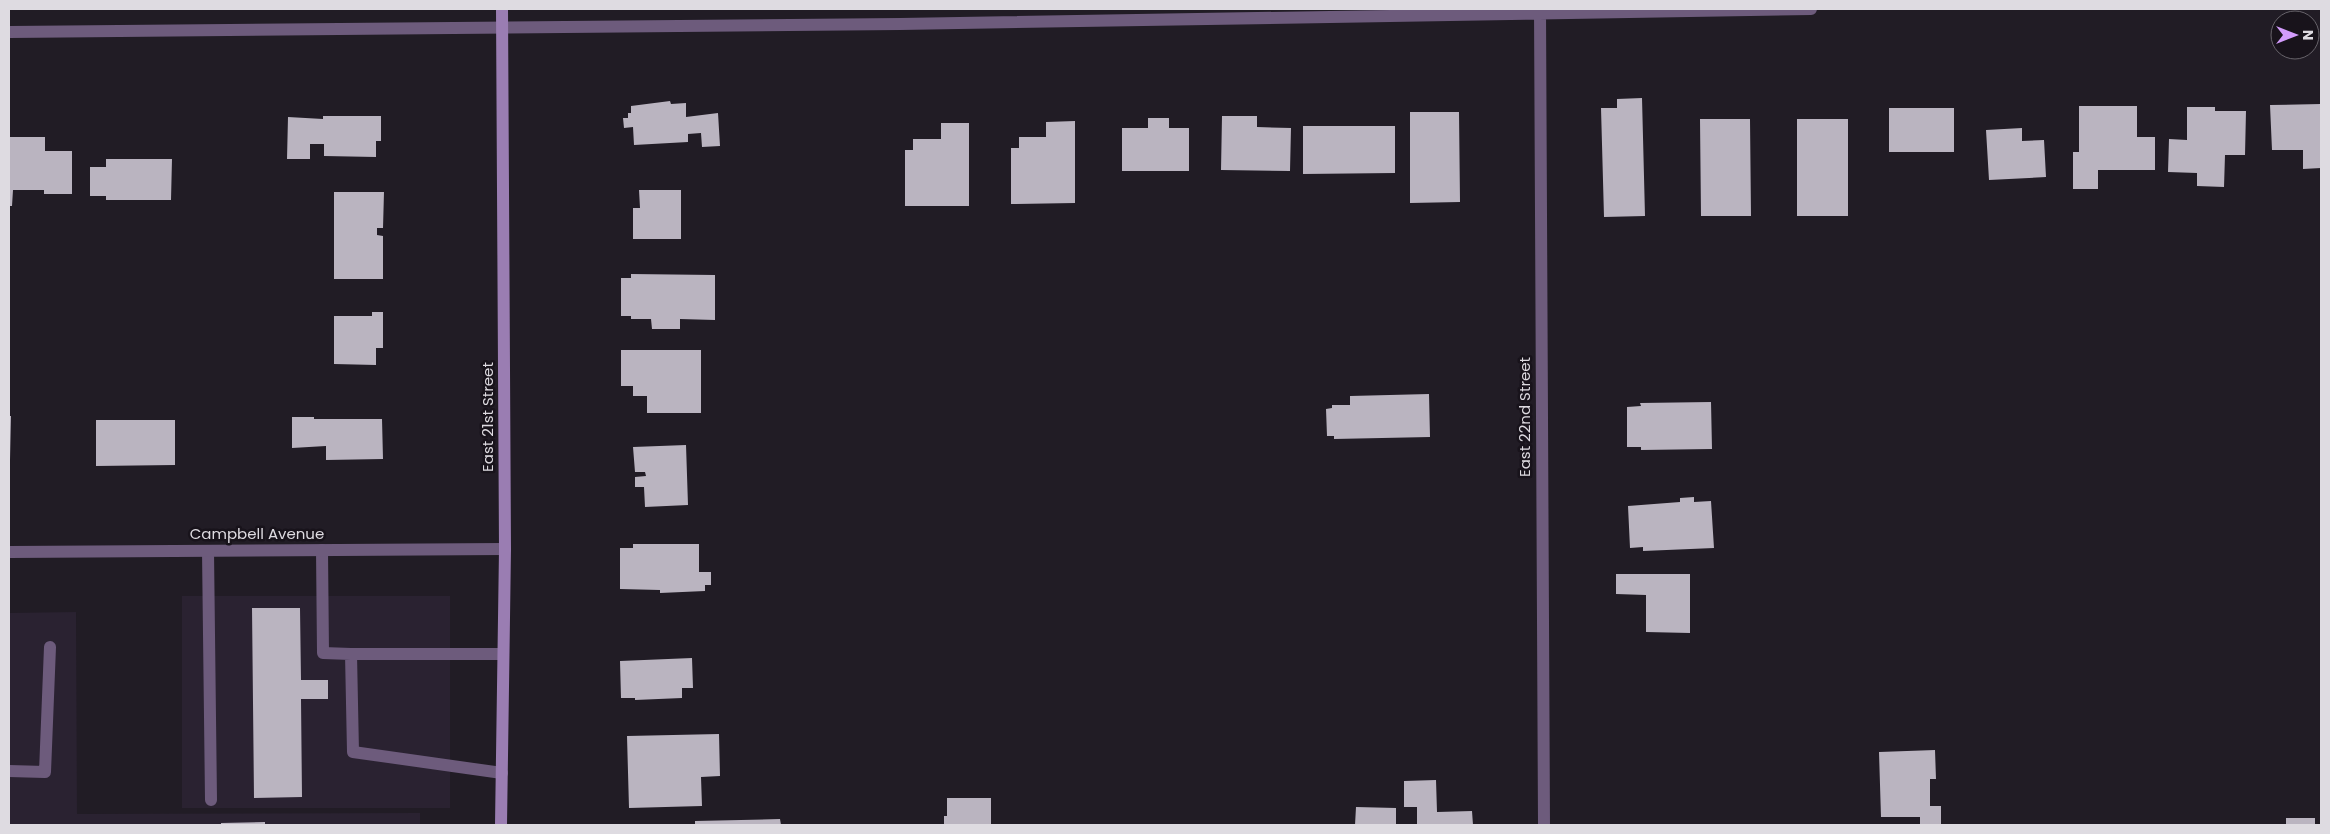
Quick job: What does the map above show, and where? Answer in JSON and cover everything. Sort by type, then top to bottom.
[{"type":"main road","name":"East 21st Street","points":[[502,9],[504,548],[502,825]]},
{"type":"street","points":[[9,32],[920,23],[1540,11],[1811,9]]},
{"type":"street","name":"East 22nd Street","points":[[1540,11],[1544,825]]},
{"type":"street","name":"Campbell Avenue","points":[[9,552],[504,548]]},
{"type":"street","points":[[322,550],[323,653],[503,654]]},
{"type":"street","points":[[208,551],[211,800]]},
{"type":"street","points":[[9,772],[45,772],[50,647]]},
{"type":"street","points":[[351,654],[353,752],[502,773]]},
{"type":"shaded area","points":[[182,596],[450,596],[450,808],[182,808]]},
{"type":"shaded area","points":[[76,612],[77,814],[420,813],[420,825],[9,825],[9,613]]},
{"type":"building","points":[[1642,98],[1645,216],[1604,217],[1601,108],[1617,108],[1617,99]]},
{"type":"building","points":[[670,101],[671,104],[686,103],[686,117],[718,113],[720,146],[702,147],[701,133],[688,134],[688,142],[634,145],[633,127],[624,128],[623,118],[628,118],[628,113],[631,113],[631,106]]},
{"type":"building","points":[[2321,104],[2321,168],[2303,169],[2303,150],[2272,150],[2270,105]]},
{"type":"building","points":[[2079,106],[2137,106],[2137,137],[2155,137],[2155,170],[2098,170],[2098,189],[2073,189],[2073,152],[2079,152]]},
{"type":"building","points":[[2187,107],[2215,107],[2215,111],[2246,111],[2245,155],[2225,155],[2224,187],[2197,186],[2197,173],[2168,172],[2169,139],[2187,140]]},
{"type":"building","points":[[1889,108],[1954,108],[1954,152],[1889,152]]},
{"type":"building","points":[[1410,112],[1459,112],[1460,202],[1410,203]]},
{"type":"building","points":[[323,116],[381,116],[381,141],[376,141],[376,157],[324,156],[324,144],[310,144],[310,159],[287,159],[288,117],[323,119]]},
{"type":"building","points":[[1222,116],[1257,116],[1257,127],[1291,128],[1290,171],[1221,170]]},
{"type":"building","points":[[1148,118],[1169,118],[1169,128],[1189,128],[1189,171],[1122,171],[1122,128],[1148,128]]},
{"type":"building","points":[[1700,119],[1750,119],[1751,216],[1701,216]]},
{"type":"building","points":[[1797,119],[1848,119],[1848,216],[1797,216]]},
{"type":"building","points":[[1075,121],[1075,203],[1011,204],[1011,148],[1019,148],[1019,137],[1046,137],[1046,122]]},
{"type":"building","points":[[941,123],[969,123],[969,206],[905,206],[905,150],[913,150],[913,139],[941,139]]},
{"type":"building","points":[[1303,126],[1395,126],[1395,173],[1303,174]]},
{"type":"building","points":[[2022,128],[2022,141],[2044,140],[2046,177],[1989,180],[1986,130]]},
{"type":"building","points":[[10,137],[45,137],[45,151],[72,151],[72,194],[44,194],[44,190],[13,190],[12,206],[9,206]]},
{"type":"building","points":[[106,159],[172,159],[171,200],[106,200],[106,196],[90,196],[90,167],[106,167]]},
{"type":"building","points":[[639,190],[681,190],[681,239],[633,239],[633,208],[640,208]]},
{"type":"building","points":[[334,192],[384,192],[383,228],[377,228],[377,235],[383,236],[383,279],[334,279]]},
{"type":"building","points":[[631,274],[715,275],[715,320],[680,319],[680,329],[652,329],[651,319],[631,319],[631,316],[621,316],[621,278],[631,278]]},
{"type":"building","points":[[372,312],[383,312],[383,348],[376,348],[376,365],[334,364],[334,316],[372,316]]},
{"type":"building","points":[[621,350],[701,350],[701,413],[647,413],[647,396],[633,396],[633,386],[621,386]]},
{"type":"building","points":[[1429,394],[1430,437],[1334,439],[1334,436],[1327,436],[1326,409],[1332,408],[1332,405],[1350,405],[1350,396]]},
{"type":"building","points":[[1711,402],[1712,449],[1641,450],[1641,447],[1627,447],[1627,407],[1641,406],[1640,403]]},
{"type":"building","points":[[9,416],[11,416],[10,460],[9,459]]},
{"type":"building","points":[[292,417],[314,417],[314,419],[382,419],[383,459],[326,460],[326,446],[292,448]]},
{"type":"building","points":[[96,420],[175,420],[175,465],[96,466]]},
{"type":"building","points":[[686,445],[688,505],[645,507],[644,487],[635,487],[635,477],[646,476],[645,472],[635,472],[633,447]]},
{"type":"building","points":[[1694,497],[1694,502],[1711,501],[1714,548],[1643,551],[1643,547],[1630,548],[1628,506],[1680,502],[1680,498]]},
{"type":"building","points":[[633,544],[699,544],[699,572],[711,572],[711,585],[705,585],[705,591],[660,593],[660,590],[620,589],[620,548],[633,548]]},
{"type":"building","points":[[1616,574],[1690,574],[1690,633],[1646,632],[1646,595],[1616,594]]},
{"type":"building","points":[[252,608],[300,608],[301,680],[328,680],[328,699],[301,699],[302,797],[254,798]]},
{"type":"building","points":[[692,658],[693,688],[682,688],[682,698],[635,700],[635,698],[621,698],[620,661]]},
{"type":"building","points":[[719,734],[720,776],[701,777],[702,806],[629,808],[627,736]]},
{"type":"building","points":[[1935,750],[1936,779],[1930,779],[1930,806],[1941,806],[1941,825],[1920,825],[1920,817],[1881,817],[1879,752]]},
{"type":"building","points":[[1436,780],[1437,812],[1472,811],[1473,825],[1417,825],[1417,807],[1404,807],[1404,781]]},
{"type":"building","points":[[947,798],[991,798],[991,825],[944,825],[944,816],[947,816]]},
{"type":"building","points":[[1356,807],[1396,808],[1396,825],[1355,825]]},
{"type":"building","points":[[2286,818],[2315,818],[2315,825],[2286,825]]},
{"type":"building","points":[[780,819],[781,825],[695,825],[695,821]]},
{"type":"building","points":[[265,822],[265,825],[221,825],[221,823]]}]
